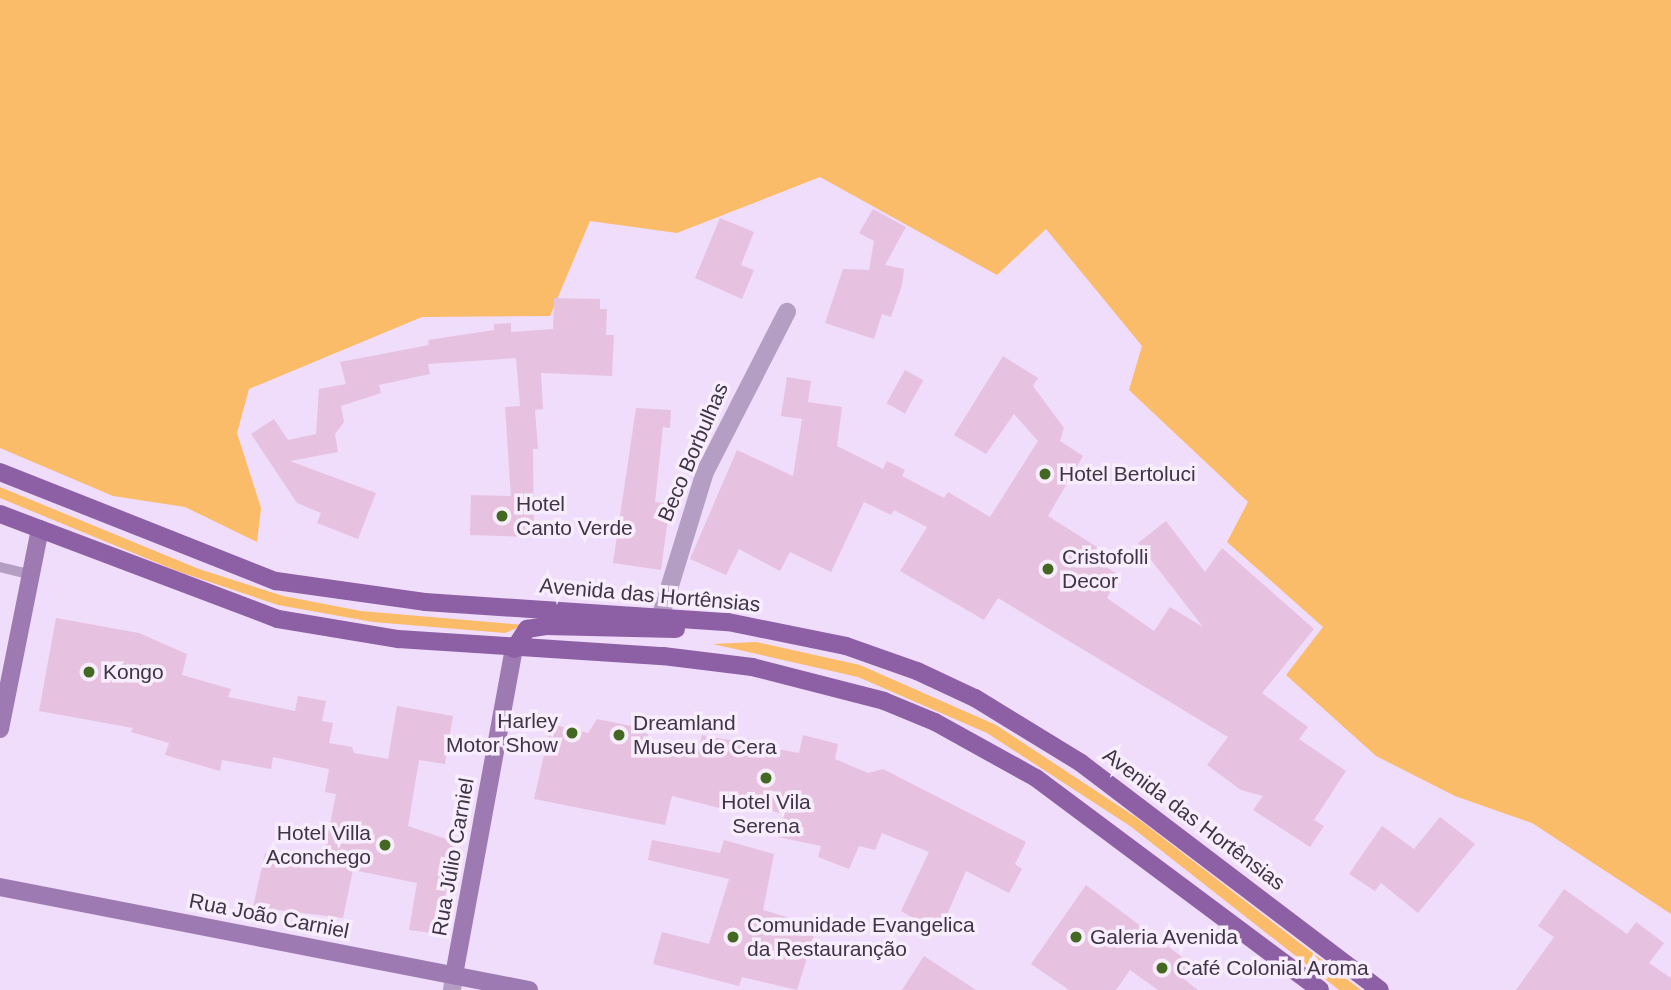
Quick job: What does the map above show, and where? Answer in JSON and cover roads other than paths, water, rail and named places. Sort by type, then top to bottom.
[{"type":"main road","name":"Avenida das Hortênsias","points":[[0,472],[276,581],[425,602],[728,622],[846,646],[893,662],[1030,729],[1142,805],[1380,990]]},
{"type":"main road","points":[[0,514],[278,619],[335,631],[513,649],[663,656],[752,667],[871,697],[935,722],[1055,791],[1320,990]]},
{"type":"main road","points":[[513,649],[527,629],[546,626],[671,629],[728,622]]},
{"type":"street","name":"Beco Borbulhas","points":[[660,618],[705,472],[787,312]]},
{"type":"street","points":[[0,729],[33,575],[40,529]]},
{"type":"street","name":"Rua Júlio Carniel","points":[[453,983],[513,649]]},
{"type":"street","name":"Rua João Carniel","points":[[0,887],[453,983],[529,990]]},
{"type":"lane","points":[[0,567],[33,575]]},
{"type":"place","name":"Hotel Bertoluci","points":[[1045,474]]},
{"type":"place","name":"Hotel Canto Verde","points":[[502,516]]},
{"type":"place","name":"Cristofolli Decor","points":[[1048,569]]},
{"type":"place","name":"Kongo","points":[[89,672]]},
{"type":"place","name":"Harley Motor Show","points":[[572,733]]},
{"type":"place","name":"Dreamland Museu de Cera","points":[[619,735]]},
{"type":"place","name":"Hotel Vila Serena","points":[[766,778]]},
{"type":"place","name":"Hotel Villa Aconchego","points":[[385,845]]},
{"type":"place","name":"Comunidade Evangelica da Restauranção","points":[[733,937]]},
{"type":"place","name":"Galeria Avenida","points":[[1076,937]]},
{"type":"place","name":"Café Colonial Aroma","points":[[1162,968]]}]
